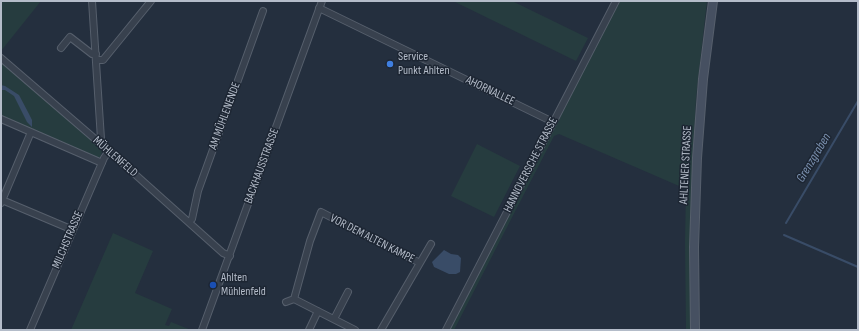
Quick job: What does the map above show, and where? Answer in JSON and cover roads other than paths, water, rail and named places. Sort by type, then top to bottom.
[{"type":"main road","name":"AHLTENER STRASSE","points":[[695,330],[694,247],[697,158],[703,79],[713,1]]},
{"type":"street","points":[[92,1],[101,139],[98,142]]},
{"type":"street","points":[[61,48],[70,37],[96,57],[104,60],[151,1]]},
{"type":"street","name":"BACKHAUSSTRASSE","points":[[202,330],[322,1]]},
{"type":"street","name":"HANNOVERSCHE STRASSE","points":[[446,330],[616,1]]},
{"type":"street","name":"AHORNALLEE","points":[[319,8],[553,122]]},
{"type":"street","name":"AM MÜHLENENDE","points":[[189,222],[192,219],[198,190],[263,11]]},
{"type":"street","name":"MÜHLENFELD","points":[[1,58],[109,151],[223,253],[230,256]]},
{"type":"street","points":[[1,119],[102,163]]},
{"type":"street","points":[[31,132],[2,201],[73,230]]},
{"type":"street","name":"MILCHSTRASSE","points":[[30,330],[104,158],[109,151]]},
{"type":"street","name":"VOR DEM ALTEN KAMPE","points":[[294,299],[310,241],[321,212],[420,263]]},
{"type":"street","name":"VOR DEM ALTEN KAMPE","points":[[380,330],[431,244]]},
{"type":"street","points":[[334,319],[348,292]]},
{"type":"street","points":[[286,302],[294,299],[355,330]]},
{"type":"street","points":[[309,330],[318,311]]},
{"type":"water","points":[[1,85],[19,95],[32,120],[32,127],[27,122],[14,96],[5,90],[1,90]]},
{"type":"water","points":[[444,250],[451,254],[458,255],[461,258],[460,272],[456,274],[449,274],[434,267],[432,262]]},
{"type":"waterway","name":"Grenzgraben","points":[[786,223],[858,101]]},
{"type":"waterway","name":"Grenzgraben","points":[[784,235],[858,267]]},
{"type":"place","name":"Service Punkt Ahlten","points":[[390,64]]},
{"type":"place","name":"Ahlten Mühlenfeld","points":[[213,285]]}]
